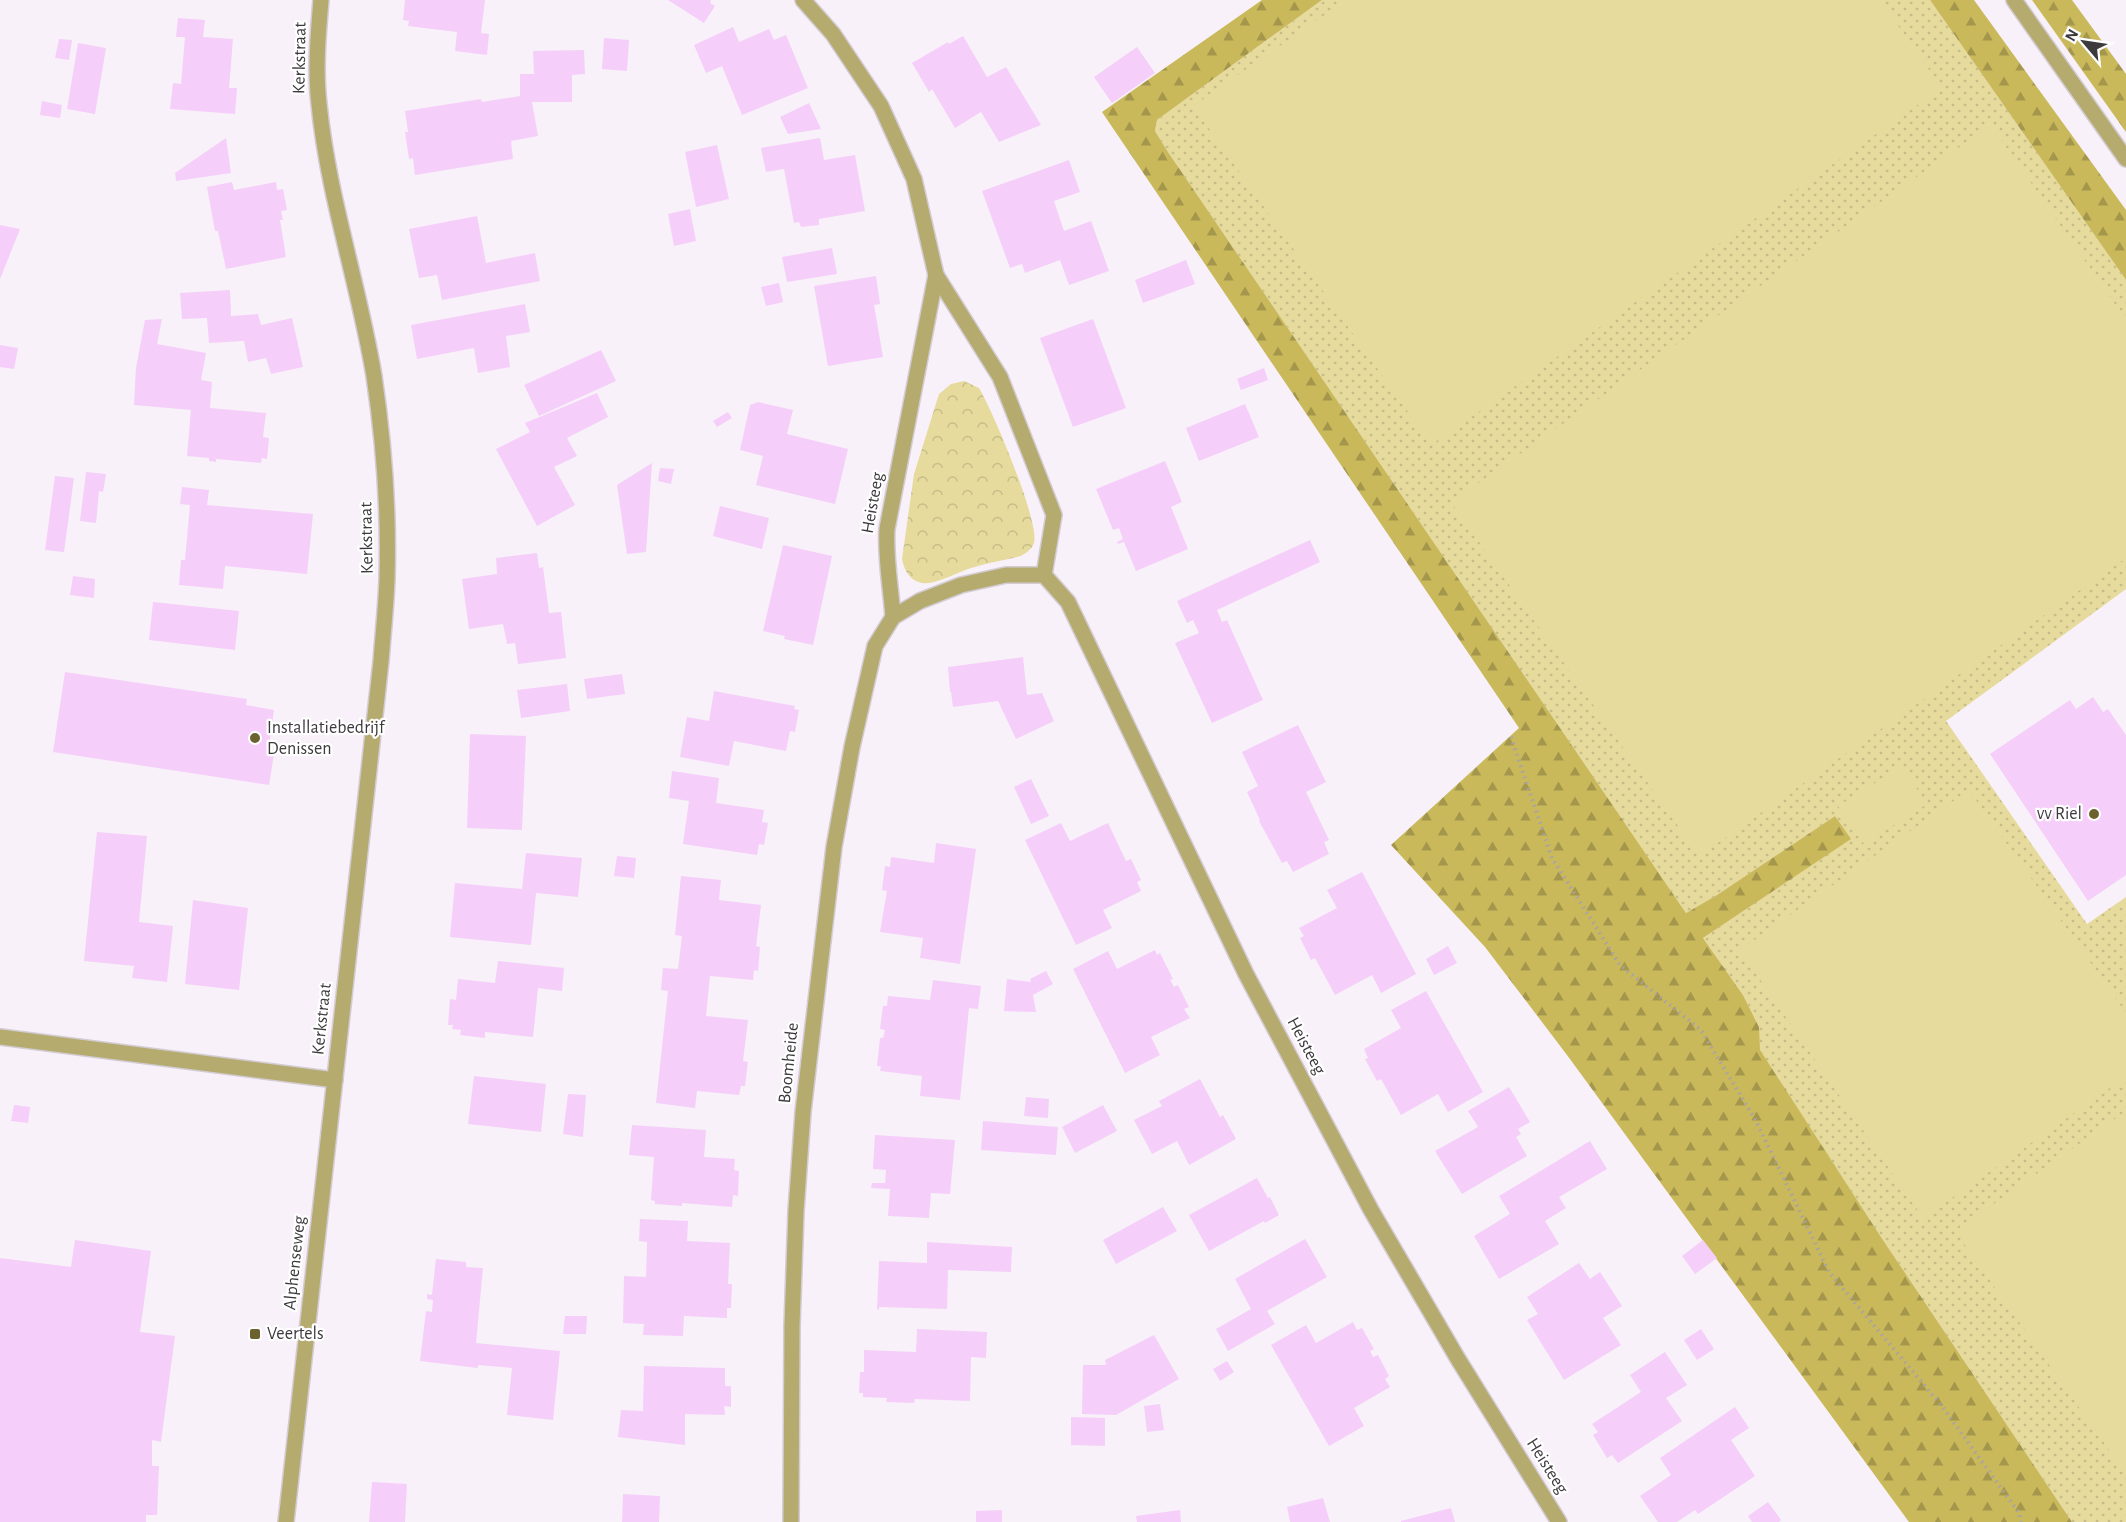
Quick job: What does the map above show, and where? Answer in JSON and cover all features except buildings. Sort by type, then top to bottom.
[{"type":"street","name":"Kerkstraat","points":[[321,0],[317,48],[318,103],[326,158],[373,373],[381,426],[387,502],[387,580],[381,661],[335,1080]]},
{"type":"street","name":"Heisteeg","points":[[803,0],[833,34],[881,106],[914,179],[936,275],[1000,377],[1054,515],[1044,575],[1068,602],[1246,974],[1371,1210],[1458,1359],[1559,1522]]},
{"type":"street","points":[[2014,0],[2126,159]]},
{"type":"street","name":"Heisteeg","points":[[893,618],[886,553],[887,529],[936,275]]},
{"type":"street","points":[[893,618],[920,601],[961,585],[1006,575],[1044,575]]},
{"type":"street","name":"Boomheide","points":[[791,1522],[792,1326],[796,1211],[803,1112],[814,1010],[834,847],[852,747],[875,646],[893,618]]},
{"type":"street","points":[[0,1037],[335,1080]]},
{"type":"street","name":"Alphenseweg","points":[[286,1522],[335,1080]]},
{"type":"path","points":[[1511,737],[1552,858],[1620,965],[1701,1029],[1756,1121],[1829,1272],[1941,1405],[2019,1513],[2021,1522]]},
{"type":"green space","points":[[1262,0],[1322,0],[1157,120],[1155,131],[1686,913],[1717,895],[1835,816],[1851,839],[1703,938],[1743,995],[1759,1027],[1760,1050],[1881,1237],[2072,1522],[1909,1522],[1567,1055],[1485,947],[1391,845],[1519,728],[1102,112]]},
{"type":"green space","points":[[1322,0],[1930,0],[2126,280],[2126,589],[1946,721],[2087,924],[2126,897],[2126,1522],[2072,1522],[1759,1050],[1759,1027],[1743,995],[1703,938],[1850,839],[1835,816],[1717,895],[1686,913],[1155,131],[1157,120]]},
{"type":"green space","points":[[1346,0],[1880,0],[1942,88],[1431,445],[1193,106]]},
{"type":"green space","points":[[1930,0],[1974,0],[2126,210],[2126,280]]},
{"type":"green space","points":[[2032,0],[2072,0],[2126,74],[2126,132]]},
{"type":"green space","points":[[1991,125],[2126,320],[2126,558],[1699,856],[1451,502]]},
{"type":"green space","points":[[964,381],[979,388],[1004,441],[1030,513],[1034,543],[1021,556],[971,568],[934,582],[922,583],[914,580],[908,574],[902,559],[914,474],[939,394],[951,384]]},
{"type":"green space","points":[[1902,766],[1927,804],[1864,844],[1838,806]]},
{"type":"green space","points":[[1969,790],[2126,1013],[2126,1077],[1923,1218],[1740,950]]},
{"type":"green space","points":[[2126,1111],[2126,1474],[1955,1231]]},
{"type":"place","name":"Installatiebedrijf Denissen","points":[[255,738]]},
{"type":"place","name":"vv Riel","points":[[2094,814]]},
{"type":"place","name":"Veertels","points":[[255,1334]]}]
